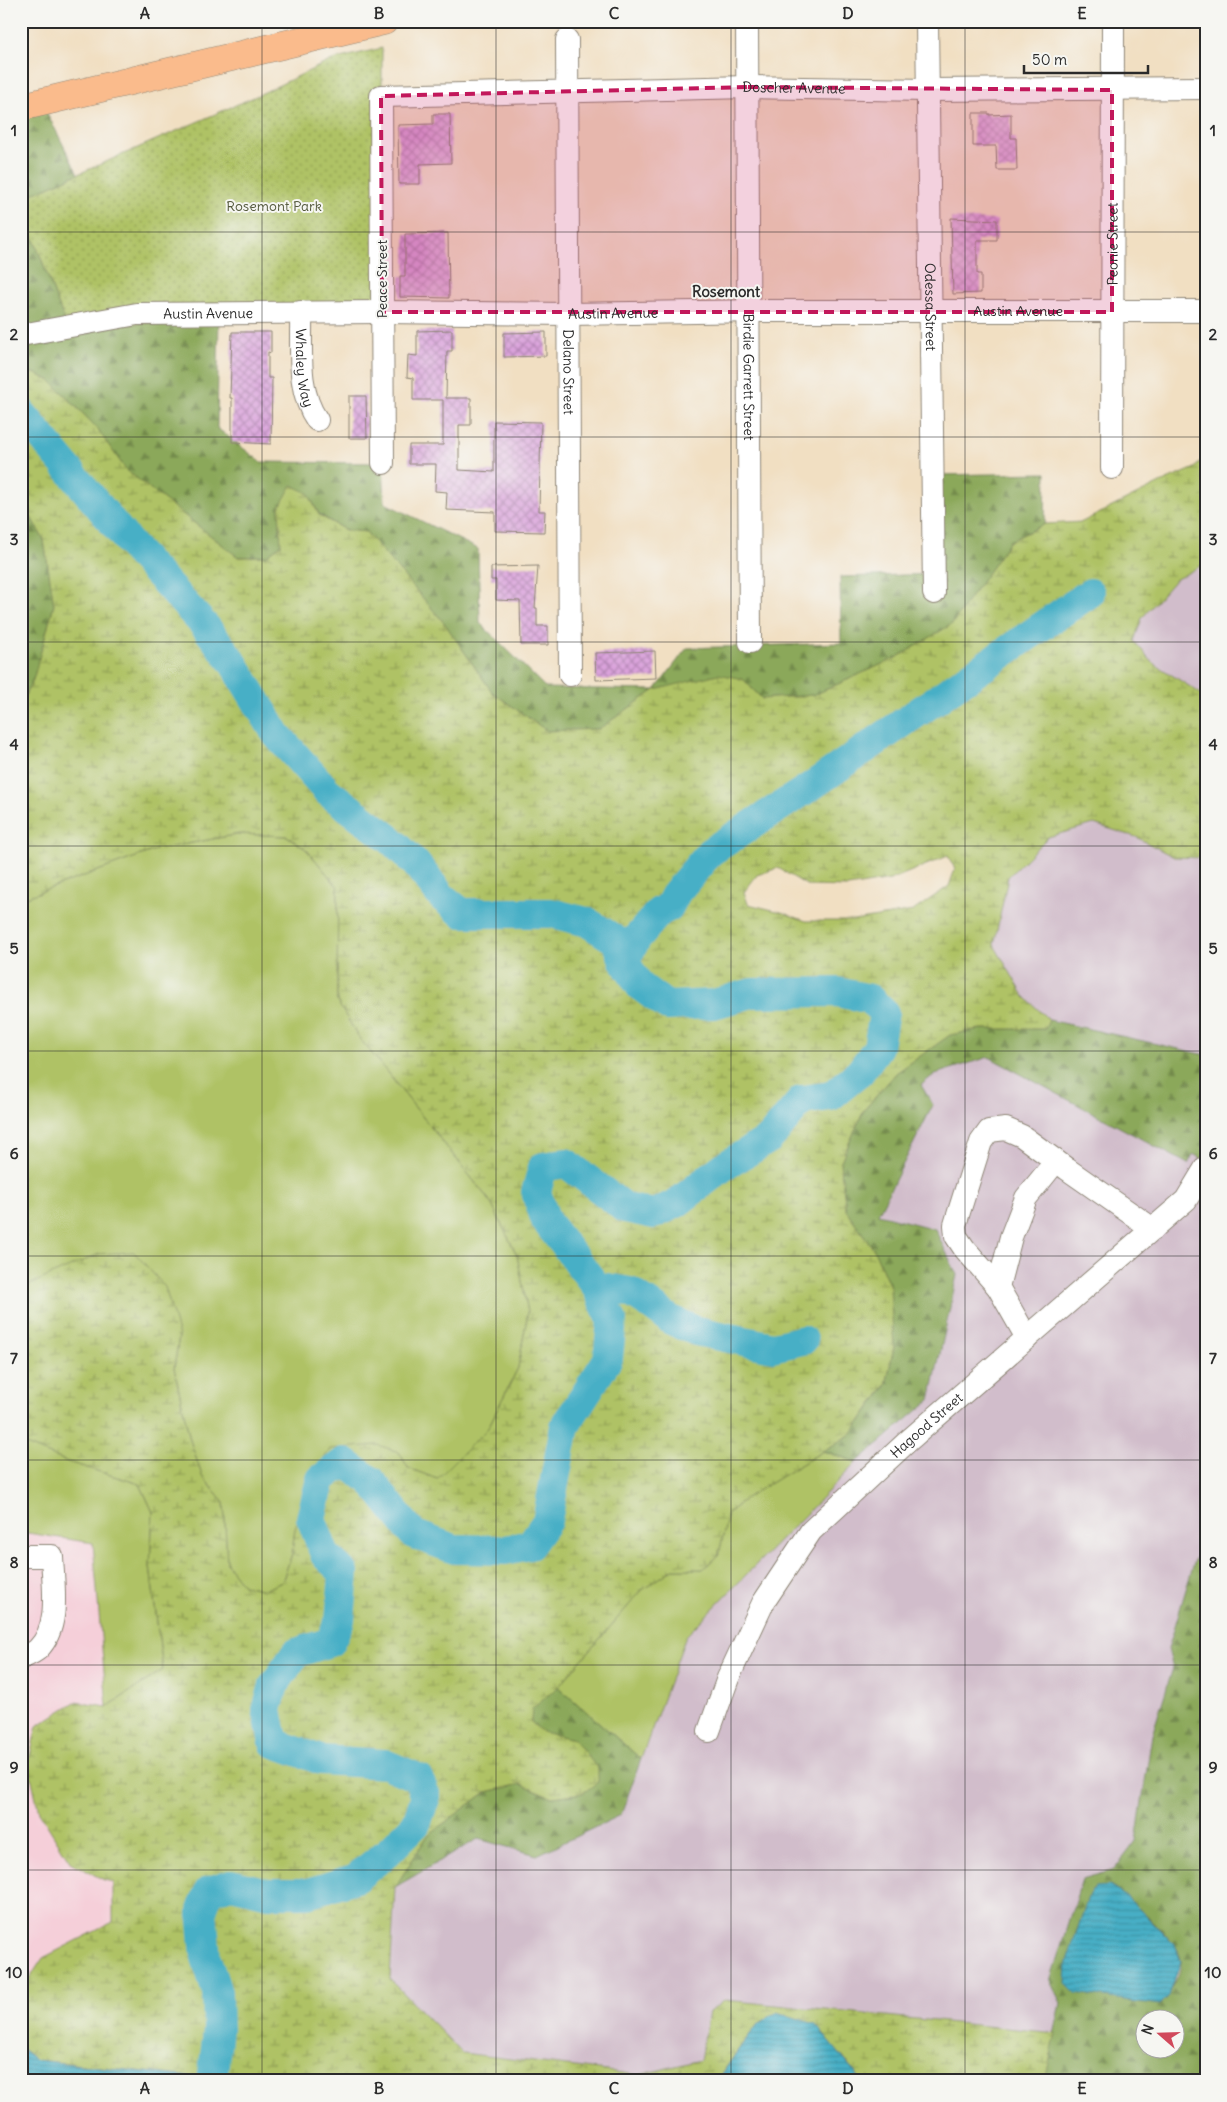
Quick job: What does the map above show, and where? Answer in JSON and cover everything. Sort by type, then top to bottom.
[{"type":"highway","points":[[32,105],[384,21]]},
{"type":"street","name":"Odessa Street","points":[[927,21],[934,593]]},
{"type":"street","name":"Peonie Street","points":[[1112,468],[1113,21]]},
{"type":"street","name":"Birdie Garrett Street","points":[[748,22],[750,642]]},
{"type":"street","name":"Delano Street","points":[[567,40],[570,675]]},
{"type":"street","name":"Doscher Avenue","points":[[381,96],[748,87],[928,90],[1206,88]]},
{"type":"street","name":"Peace Street","points":[[381,96],[383,462]]},
{"type":"street","name":"Austin Avenue","points":[[21,335],[138,314],[301,312],[568,314],[1206,311]]},
{"type":"street","name":"Whaley Way","points":[[301,312],[302,377],[309,409],[317,420]]},
{"type":"street","points":[[1027,1338],[998,1287],[956,1236],[955,1225],[981,1142],[989,1131],[1006,1128],[1022,1136],[1152,1229]]},
{"type":"street","points":[[998,1287],[1011,1237],[1026,1198],[1056,1161]]},
{"type":"street","name":"Hagood Street","points":[[709,1731],[728,1678],[763,1603],[810,1532],[907,1442],[1186,1200],[1206,1167]]},
{"type":"street","points":[[21,1556],[52,1556],[53,1617],[48,1634],[38,1650],[21,1658]]},
{"type":"path","points":[[21,2072],[22,2081]]},
{"type":"highlighted area","points":[[748,87],[1112,90],[1112,312],[382,312],[381,96]]},
{"type":"shaded area","points":[[1206,563],[1206,697],[1153,663],[1134,641],[1142,618],[1175,580]]},
{"type":"shaded area","points":[[1094,824],[1136,837],[1174,857],[1206,858],[1206,1056],[1049,1020],[1024,996],[994,945],[1008,877],[1048,837]]},
{"type":"shaded area","points":[[989,1057],[1188,1164],[1193,1154],[1206,1161],[1206,1523],[1168,1649],[1173,1668],[1152,1735],[1136,1841],[1114,1870],[1050,1980],[1061,2002],[1056,2033],[725,2000],[709,2013],[700,2060],[639,2075],[462,2053],[390,1979],[395,1887],[478,1838],[537,1855],[621,1815],[685,1636],[819,1492],[935,1229],[878,1214],[932,1105],[921,1085],[935,1074]]},
{"type":"shaded area","points":[[21,1532],[93,1543],[107,1707],[75,1702],[104,1880],[113,1882],[113,1922],[43,1958],[21,1991]]},
{"type":"green space","name":"Rosemont Park","points":[[382,48],[382,312],[67,327],[21,205],[21,199],[254,97],[332,60]]},
{"type":"green space","points":[[42,103],[78,174],[21,199],[21,107]]},
{"type":"green space","points":[[21,205],[67,327],[219,313],[217,428],[261,462],[383,463],[385,503],[478,549],[480,623],[546,688],[655,690],[599,729],[547,731],[492,692],[445,624],[366,532],[345,530],[319,514],[308,493],[279,508],[281,545],[266,556],[238,557],[126,470],[96,427],[51,381],[21,367]]},
{"type":"green space","points":[[21,367],[51,381],[96,427],[126,470],[238,557],[266,556],[281,545],[279,508],[292,485],[308,493],[319,515],[345,530],[366,532],[445,624],[492,692],[547,731],[599,729],[655,690],[718,674],[743,679],[762,699],[814,695],[898,657],[952,624],[1010,541],[1045,524],[1082,522],[1160,483],[1195,468],[1206,454],[1206,563],[1175,580],[1142,618],[1134,641],[1153,663],[1206,697],[1206,858],[1174,857],[1136,837],[1094,824],[1048,837],[1008,877],[994,945],[1024,996],[1049,1020],[1045,1029],[980,1029],[950,1035],[896,1073],[864,1110],[840,1163],[846,1210],[874,1250],[890,1287],[894,1346],[886,1385],[851,1434],[746,1498],[728,1513],[719,1554],[703,1569],[673,1569],[642,1590],[558,1687],[532,1709],[531,1722],[542,1732],[574,1739],[598,1769],[598,1782],[583,1793],[552,1797],[521,1784],[486,1792],[428,1835],[395,1887],[390,1979],[462,2053],[639,2075],[700,2060],[709,2012],[725,2000],[1056,2033],[1046,2075],[1099,2081],[862,2081],[841,2055],[758,2025],[717,2081],[227,2081],[36,2060],[21,2048],[21,1991],[43,1958],[113,1922],[113,1882],[104,1880],[70,1862],[39,1812],[28,1763],[37,1726],[75,1702],[107,1707],[163,1670],[150,1566],[153,1512],[140,1484],[68,1462],[21,1443],[21,1292],[33,1283],[99,1254],[134,1252],[165,1287],[179,1336],[174,1368],[190,1440],[202,1476],[224,1502],[227,1564],[243,1585],[264,1590],[282,1582],[292,1554],[295,1529],[310,1482],[330,1449],[378,1445],[399,1452],[408,1468],[437,1479],[488,1428],[518,1368],[528,1312],[517,1255],[490,1201],[358,1036],[337,1001],[338,887],[307,850],[287,836],[239,834],[155,850],[21,899],[21,703],[33,680],[54,605],[44,540],[21,500]],"holes":[[[948,856],[955,869],[949,886],[913,911],[854,921],[806,921],[781,912],[748,904],[744,892],[757,875],[778,868],[808,886],[848,887],[890,880]]]},
{"type":"green space","points":[[1046,473],[1045,524],[1010,541],[952,624],[898,657],[814,695],[762,699],[743,679],[655,690],[687,648],[841,643],[840,577],[934,574],[933,475]]},
{"type":"green space","points":[[21,500],[44,540],[54,605],[33,680],[21,703]]},
{"type":"green space","points":[[239,834],[287,836],[307,850],[338,887],[337,1001],[358,1036],[490,1201],[517,1255],[528,1312],[518,1368],[488,1428],[437,1479],[408,1468],[399,1452],[295,1529],[292,1554],[282,1582],[264,1590],[243,1585],[227,1564],[224,1502],[202,1476],[190,1440],[174,1368],[179,1336],[33,1283],[21,1292],[21,899],[155,850]]},
{"type":"green space","points":[[1049,1020],[1206,1055],[1206,1161],[1193,1154],[1188,1164],[989,1057],[935,1074],[921,1085],[933,1105],[878,1214],[935,1229],[957,1275],[930,1400],[857,1462],[823,1451],[851,1434],[886,1386],[894,1346],[890,1287],[874,1250],[846,1210],[840,1163],[864,1110],[896,1073],[950,1035],[980,1029],[1045,1029]]},
{"type":"green space","points":[[21,1443],[68,1462],[140,1484],[153,1512],[150,1566],[163,1670],[107,1707],[93,1543],[21,1532]]},
{"type":"green space","points":[[823,1451],[857,1462],[686,1636],[641,1759],[558,1687],[642,1590],[673,1569],[703,1569],[719,1554],[728,1513],[746,1498]]},
{"type":"green space","points":[[1206,1523],[1206,2079],[1196,2081],[1099,2081],[1045,2076],[1061,2003],[1050,1981],[1082,1879],[1114,1870],[1136,1841],[1152,1735],[1173,1668],[1168,1649]],"holes":[[[1110,1886],[1128,1899],[1162,1931],[1178,1952],[1181,1960],[1177,1978],[1160,2005]]]},
{"type":"green space","points":[[558,1687],[641,1759],[621,1815],[537,1855],[478,1839],[395,1887],[428,1835],[486,1792],[521,1784],[552,1797],[583,1793],[574,1739],[542,1732],[531,1722],[531,1709]]},
{"type":"water","points":[[1109,1886],[1127,1897],[1175,1945],[1181,1961],[1169,1996],[1160,2005],[1075,1993],[1066,1984],[1067,1961],[1089,1894],[1096,1887]]},
{"type":"water","points":[[777,2012],[815,2024],[862,2081],[717,2081],[758,2024]]},
{"type":"water","points":[[21,2048],[36,2060],[227,2081],[21,2081]]},
{"type":"building","points":[[973,113],[989,113],[989,115],[1011,114],[1011,138],[1016,138],[1017,170],[997,170],[996,146],[973,146]]},
{"type":"building","points":[[433,114],[450,114],[451,163],[420,164],[420,184],[399,184],[398,125],[433,124]]},
{"type":"building","points":[[951,218],[997,220],[997,240],[977,240],[977,274],[981,274],[981,293],[953,294]]},
{"type":"building","points":[[448,233],[449,298],[400,297],[400,276],[405,276],[405,234]]},
{"type":"building","points":[[452,330],[452,351],[447,351],[446,398],[471,398],[471,425],[459,425],[459,470],[494,472],[494,421],[541,422],[539,511],[545,511],[544,532],[495,531],[495,512],[446,510],[447,492],[435,491],[436,464],[409,464],[409,445],[443,445],[443,400],[413,400],[413,378],[407,377],[408,355],[417,356],[417,331]]},
{"type":"building","points":[[232,332],[271,332],[271,353],[268,352],[268,378],[272,378],[271,444],[232,442],[232,398],[230,398]]},
{"type":"building","points":[[546,332],[546,356],[504,357],[504,333]]},
{"type":"building","points":[[349,396],[366,396],[367,438],[349,438]]},
{"type":"building","points":[[538,566],[535,608],[537,608],[537,626],[548,626],[548,645],[521,645],[520,601],[496,600],[496,580],[491,580],[491,567]]},
{"type":"building","points":[[655,651],[656,678],[596,680],[595,653]]},
{"type":"waterway","points":[[21,412],[132,546],[205,626],[232,661],[277,735],[328,792],[391,840],[416,864],[442,897],[462,913],[551,913],[587,922],[617,941],[624,961],[640,986],[667,1006],[714,1004],[752,993],[837,992],[870,999],[884,1013],[878,1047],[860,1072],[831,1096],[802,1100],[769,1139],[723,1167],[677,1203],[654,1214],[625,1208],[566,1163],[543,1167],[536,1192],[546,1221],[596,1286],[612,1320],[608,1359],[565,1426],[547,1521],[530,1545],[505,1550],[454,1549],[413,1534],[371,1481],[344,1462],[321,1479],[311,1518],[325,1555],[344,1573],[340,1620],[330,1642],[296,1653],[274,1685],[267,1710],[274,1743],[321,1760],[385,1764],[418,1778],[426,1796],[416,1824],[388,1852],[356,1878],[308,1893],[268,1893],[231,1884],[209,1891],[202,1910],[206,1958],[217,1992],[218,2030],[212,2081]]},
{"type":"waterway","points":[[21,422],[71,487],[291,739]]},
{"type":"waterway","points":[[624,961],[637,938],[659,912],[669,907],[676,893],[710,852],[813,785],[1090,593]]},
{"type":"waterway","points":[[596,1286],[630,1292],[671,1320],[696,1331],[773,1347],[803,1340]]},
{"type":"district","name":"Rosemont","points":[[726,291]]}]
